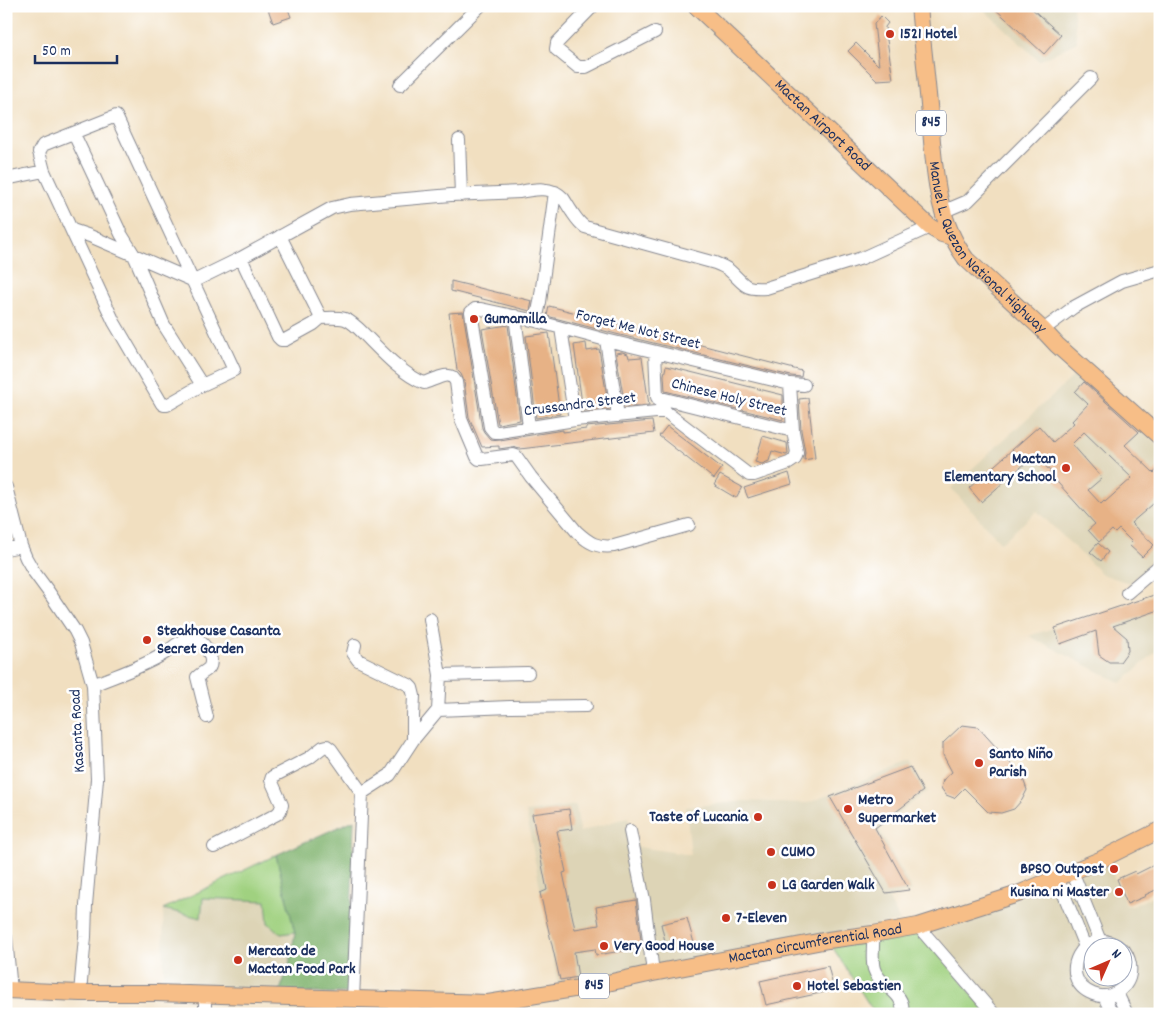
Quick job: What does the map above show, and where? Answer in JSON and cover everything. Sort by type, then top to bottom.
[{"type":"main road","name":"Mactan Airport Road","points":[[696,6],[930,227],[952,237]]},
{"type":"main road","name":"Manuel L. Quezon National Highway","points":[[919,6],[935,168],[942,212],[958,249],[966,259],[1043,330],[1064,352],[1160,436]]},
{"type":"main road","name":"Mactan Circumferential Road","points":[[9,990],[488,1003],[598,985],[828,940],[918,926],[1018,894],[1100,860],[1160,830]]},
{"type":"street","points":[[400,84],[480,6]]},
{"type":"street","points":[[593,6],[557,43],[556,49],[578,68],[586,67],[655,32]]},
{"type":"street","points":[[942,212],[968,201],[1091,78]]},
{"type":"street","points":[[116,116],[234,370],[202,385],[167,405],[162,404],[114,322],[44,171],[39,152],[43,146],[116,116]]},
{"type":"street","points":[[74,134],[121,234],[134,255],[164,325],[202,385]]},
{"type":"street","points":[[459,140],[461,195]]},
{"type":"street","points":[[6,179],[44,171]]},
{"type":"street","points":[[72,230],[194,281],[332,208],[350,204],[544,189],[555,192],[563,198],[578,221],[585,227],[715,263],[728,269],[745,286],[755,289],[766,288],[862,258],[930,227]]},
{"type":"street","points":[[536,321],[555,192]]},
{"type":"street","points":[[280,236],[321,318]]},
{"type":"street","points":[[240,258],[281,340],[314,324],[321,318],[338,318],[354,325],[416,381],[424,383],[444,376],[449,375],[452,377],[456,382],[461,419],[477,457],[482,459],[516,456],[577,532],[594,545],[604,548],[689,526]]},
{"type":"street","points":[[1043,330],[1074,307],[1122,281],[1160,270]]},
{"type":"street","name":"Forget Me Not Street","points":[[498,432],[494,432],[490,427],[471,318],[471,312],[475,309],[515,316],[655,352],[790,384],[804,385]]},
{"type":"street","points":[[515,316],[529,427]]},
{"type":"street","points":[[561,328],[575,420]]},
{"type":"street","points":[[606,340],[618,416]]},
{"type":"street","points":[[655,352],[657,397],[666,412],[749,474],[754,475],[789,463],[795,459],[797,453],[793,431],[790,384]]},
{"type":"street","name":"Chinese Holy Street","points":[[657,397],[793,431]]},
{"type":"street","name":"Crussandra Street","points":[[498,432],[575,420],[666,412]]},
{"type":"street","name":"Kasanta Road","points":[[6,487],[21,546],[34,572],[75,631],[81,643],[93,685],[97,779],[80,993]]},
{"type":"street","points":[[6,549],[21,546]]},
{"type":"street","points":[[1127,593],[1160,565]]},
{"type":"street","points":[[362,793],[390,776],[414,740],[438,710],[440,675],[430,619]]},
{"type":"street","points":[[93,685],[164,654],[186,639],[195,638],[208,650],[211,658],[209,668],[197,677],[207,717]]},
{"type":"street","points":[[355,645],[353,653],[358,660],[412,688],[414,696],[414,740]]},
{"type":"street","points":[[440,675],[528,673]]},
{"type":"street","points":[[438,710],[586,706]]},
{"type":"street","points":[[214,847],[280,811],[282,805],[271,780],[272,777],[309,758],[323,747],[327,746],[331,749],[362,793],[353,999]]},
{"type":"street","points":[[630,831],[644,900],[653,973]]},
{"type":"street","points":[[1064,874],[1098,938]]},
{"type":"street","points":[[1064,874],[1084,944]]},
{"type":"street","points":[[918,926],[994,1014]]},
{"type":"street","points":[[874,934],[874,971],[879,979],[896,993],[903,1009],[902,1014]]},
{"type":"street","points":[[6,938],[9,990]]},
{"type":"street","points":[[1084,948],[1076,961],[1075,970],[1076,978],[1081,986],[1087,992],[1104,996],[1117,993],[1123,988]]},
{"type":"street","points":[[1117,993],[1127,1014]]},
{"type":"street","points":[[205,994],[205,1014]]},
{"type":"street","points":[[1104,996],[1112,1014]]},
{"type":"shaded area","points":[[980,6],[1073,6],[1077,42],[1039,61]]},
{"type":"shaded area","name":"Mactan Elementary School","points":[[1078,372],[1160,448],[1160,558],[1129,583],[1102,574],[1037,511],[1001,543],[951,488]]},
{"type":"shaded area","points":[[1160,593],[1160,648],[1121,683],[1029,636]]},
{"type":"shaded area","points":[[910,762],[927,791],[879,829],[912,891],[888,898],[900,921],[558,985],[526,812],[576,805],[580,832],[628,817],[638,847],[691,855],[686,807],[744,801],[808,803]]},
{"type":"shaded area","points":[[354,820],[349,993],[164,988],[163,909]]},
{"type":"shaded area","points":[[1108,863],[1126,905],[1132,906],[1160,893],[1160,1014],[1002,1014],[931,931]]},
{"type":"shaded area","points":[[239,1012],[353,1013],[239,1014]]},
{"type":"green space","points":[[354,820],[349,993],[279,993],[289,966],[295,933],[276,855]]},
{"type":"green space","points":[[276,855],[295,932],[281,934],[268,923],[266,901],[203,898],[201,918],[163,909]]},
{"type":"green space","points":[[918,926],[988,1014],[875,1014],[828,940]]},
{"type":"building","points":[[267,6],[287,6],[291,17],[273,23]]},
{"type":"building","points":[[992,6],[1029,6],[1061,35],[1044,54]]},
{"type":"building","points":[[881,16],[888,23],[885,27],[893,79],[877,80],[848,51],[856,43],[879,66],[874,24]]},
{"type":"building","points":[[451,281],[532,301],[530,311],[451,291]]},
{"type":"building","points":[[549,306],[802,371],[801,377],[547,316]]},
{"type":"building","points":[[463,312],[482,428],[490,439],[500,440],[563,430],[563,432],[586,429],[586,427],[652,421],[654,433],[520,449],[512,447],[499,449],[499,446],[482,447],[469,417],[464,381],[457,370],[449,313]]},
{"type":"building","points":[[508,325],[520,420],[498,424],[482,329]]},
{"type":"building","points":[[549,333],[560,414],[536,418],[526,336]]},
{"type":"building","points":[[586,343],[587,351],[599,349],[609,409],[583,411],[574,345]]},
{"type":"building","points":[[616,353],[628,354],[629,358],[642,357],[649,405],[625,407]]},
{"type":"building","points":[[666,366],[783,395],[783,420],[665,391],[664,375]]},
{"type":"building","points":[[1084,382],[1139,432],[1125,445],[1154,473],[1160,466],[1160,498],[1131,523],[1154,545],[1142,557],[1129,545],[1132,542],[1119,529],[1115,533],[1112,530],[1099,542],[1088,530],[1095,524],[1035,455],[981,502],[969,488],[1039,426],[1053,442],[1074,423],[1072,421],[1088,404],[1075,392]],"holes":[[[1084,432],[1132,478],[1101,504],[1088,490],[1102,478],[1072,444]]]},
{"type":"building","points":[[808,398],[815,458],[804,460],[805,452],[799,399]]},
{"type":"building","points":[[667,426],[722,468],[714,479],[659,436]]},
{"type":"building","points":[[763,436],[787,443],[788,454],[772,451],[769,461],[762,464],[755,462]]},
{"type":"building","points":[[789,473],[792,484],[748,498],[744,488]]},
{"type":"building","points":[[720,475],[742,487],[736,498],[714,485]]},
{"type":"building","points":[[1098,543],[1108,552],[1101,561],[1090,552]]},
{"type":"building","points":[[1154,595],[1159,610],[1113,626],[1127,638],[1128,651],[1120,662],[1109,662],[1099,655],[1096,631],[1060,644],[1055,628]]},
{"type":"building","name":"Santo Niño Parish","points":[[962,725],[978,727],[1022,776],[1027,790],[1022,800],[1014,809],[1001,813],[988,812],[964,788],[954,798],[946,795],[941,788],[943,780],[952,772],[943,755],[943,743]]},
{"type":"building","points":[[910,767],[923,791],[875,828],[909,890],[886,893],[830,797]]},
{"type":"building","points":[[569,809],[572,829],[557,831],[566,872],[563,873],[575,929],[599,925],[596,907],[636,900],[642,948],[596,955],[595,949],[574,952],[578,977],[560,980],[540,893],[547,890],[532,814]]},
{"type":"building","points":[[1160,862],[1160,888],[1127,904],[1117,879],[1135,871],[1136,874]]},
{"type":"building","points":[[687,918],[694,943],[667,950],[661,924]]},
{"type":"building","name":"Hotel Sebastien","points":[[828,966],[834,990],[766,1005],[760,981]]},
{"type":"place","name":"1521 Hotel","points":[[890,34]]},
{"type":"place","name":"Gumamilla","points":[[474,319]]},
{"type":"place","name":"Mactan Elementary School","points":[[1066,468]]},
{"type":"place","name":"Steakhouse Casanta Secret Garden","points":[[147,640]]},
{"type":"place","name":"Santo Niño Parish","points":[[979,763]]},
{"type":"place","name":"Metro Supermarket","points":[[848,809]]},
{"type":"place","name":"Taste of Lucania","points":[[758,817]]},
{"type":"place","name":"CUMO","points":[[771,852]]},
{"type":"place","name":"BPSO Outpost","points":[[1114,869]]},
{"type":"place","name":"LG Garden Walk","points":[[772,885]]},
{"type":"place","name":"Kusina ni Master","points":[[1119,892]]},
{"type":"place","name":"7-Eleven","points":[[726,918]]},
{"type":"place","name":"Very Good House","points":[[604,946]]},
{"type":"place","name":"Mercato de Mactan Food Park","points":[[238,960]]},
{"type":"place","name":"Hotel Sebastien","points":[[797,986]]}]
